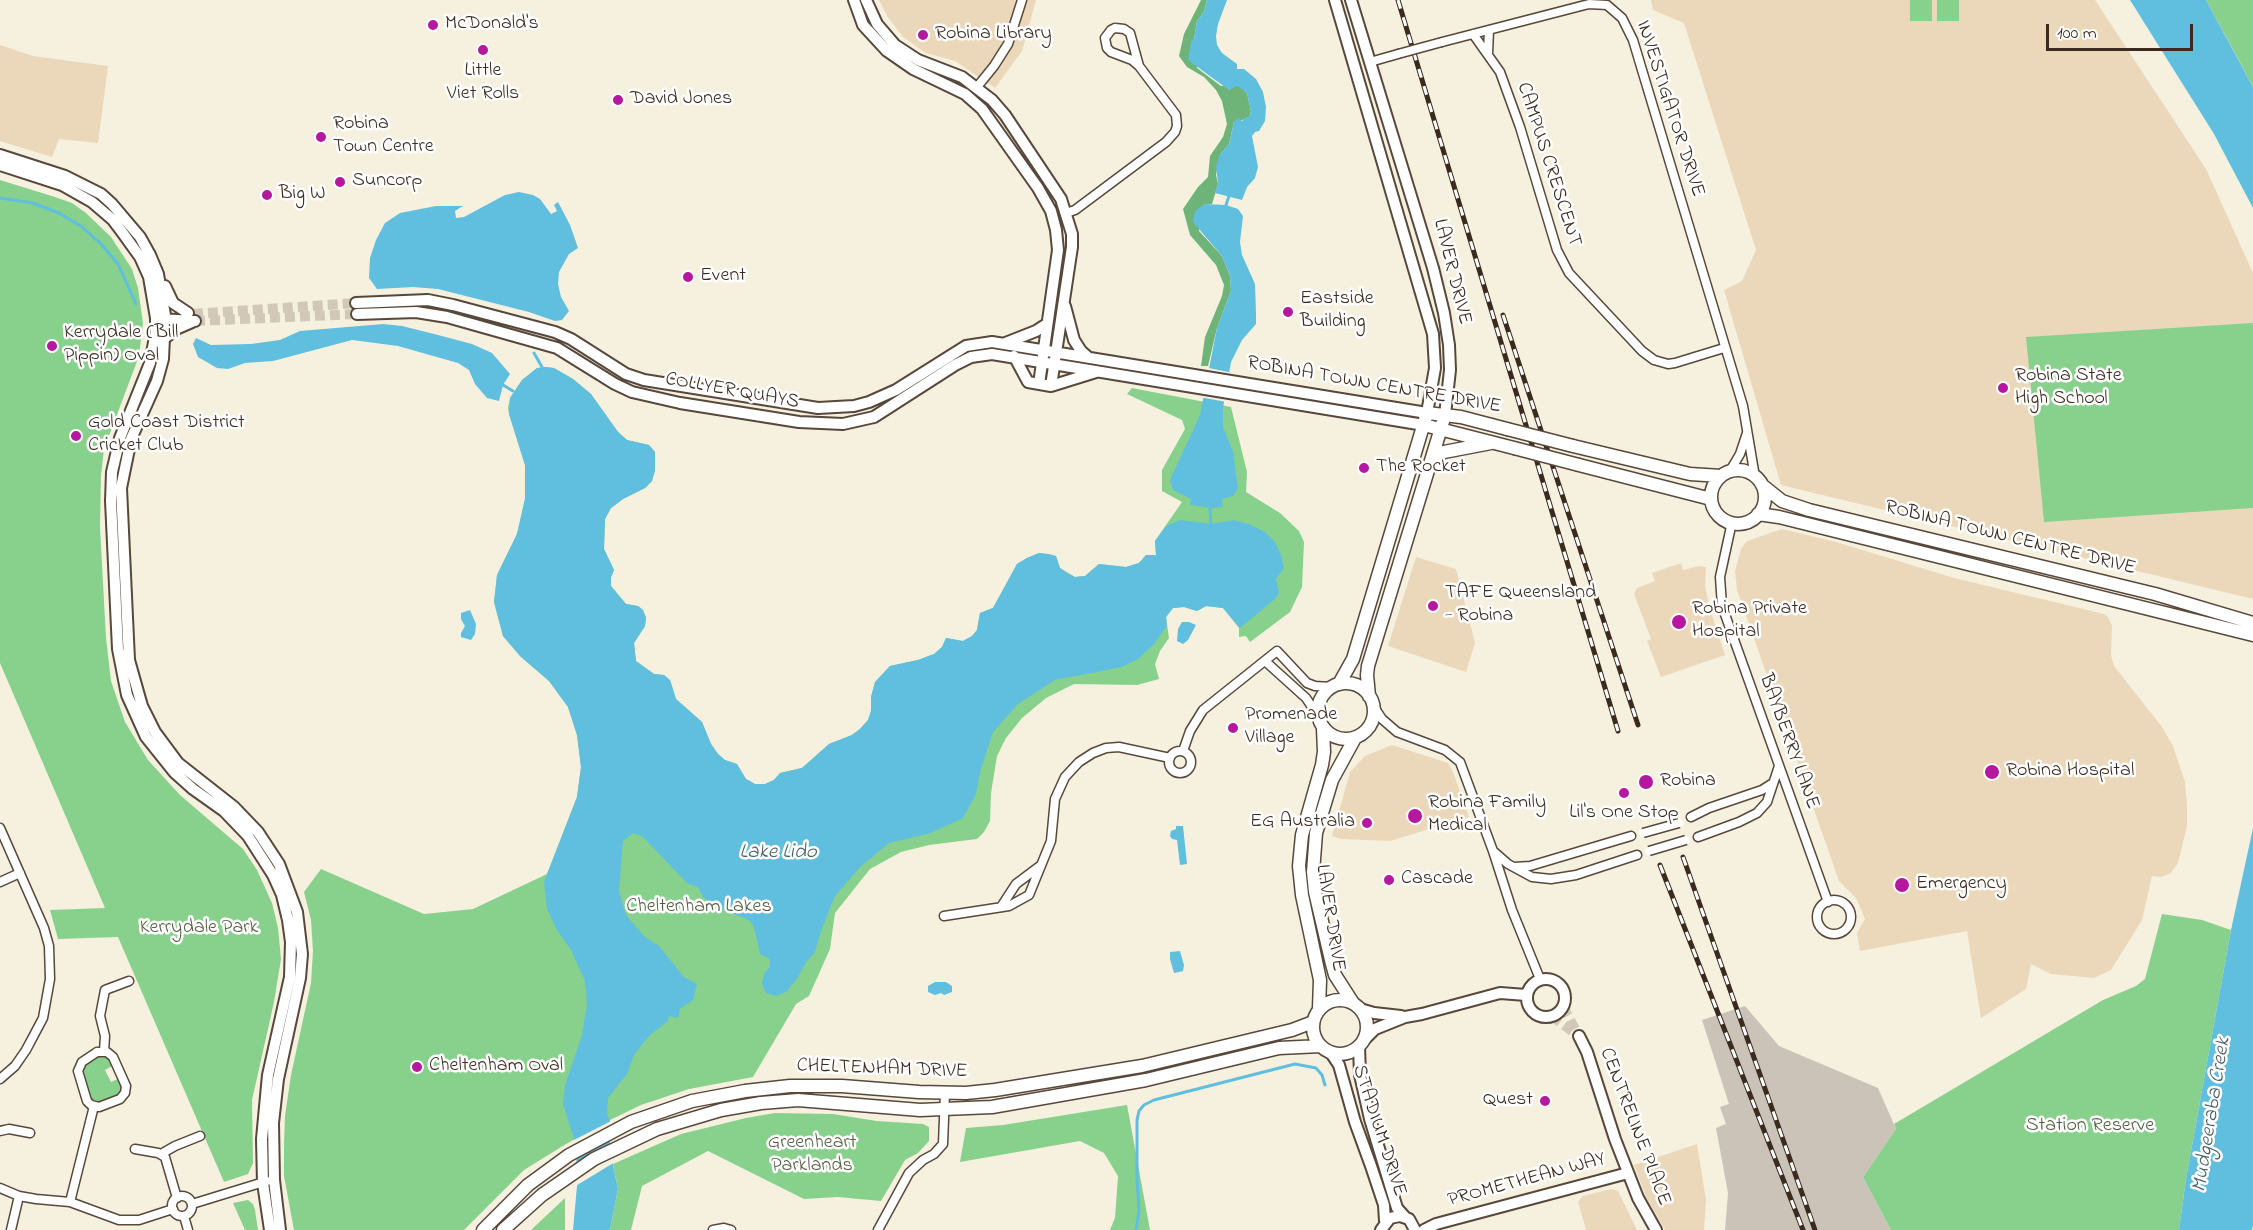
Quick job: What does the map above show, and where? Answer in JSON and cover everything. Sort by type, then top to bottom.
[{"type":"main road","name":"ROBINA TOWN CENTRE DRIVE","points":[[1426,419],[1445,414],[1690,474],[1725,474]]},
{"type":"main road","name":"LAVER DRIVE","points":[[1372,701],[1367,675],[1368,666],[1445,414]]},
{"type":"main road","name":"ROBINA TOWN CENTRE DRIVE","points":[[1426,419],[1442,429],[1711,499]]},
{"type":"main road","name":"LAVER DRIVE","points":[[1335,686],[1353,659],[1426,419]]},
{"type":"main road","points":[[1432,458],[1444,452],[1495,442]]},
{"type":"main road","points":[[1747,471],[1759,481],[1764,500],[1758,514],[1746,522],[1732,522],[1718,514],[1711,499],[1715,483],[1725,474],[1747,471]]},
{"type":"main road","name":"ROBINA TOWN CENTRE DRIVE","points":[[1759,481],[1782,501],[1809,510],[2167,597],[2252,631]]},
{"type":"main road","name":"ROBINA TOWN CENTRE DRIVE","points":[[1758,514],[1789,519],[2252,631]]},
{"type":"main road","points":[[1356,685],[1372,701],[1373,720],[1369,728],[1355,738],[1338,738],[1323,728],[1318,716],[1319,702],[1335,686],[1356,685]]},
{"type":"main road","name":"LAVER DRIVE","points":[[1318,1009],[1320,980],[1302,895],[1299,866],[1302,835],[1322,765],[1323,728]]},
{"type":"main road","name":"LAVER DRIVE","points":[[1355,738],[1332,780],[1316,833],[1313,872],[1315,892],[1335,975],[1357,1006]]},
{"type":"main road","points":[[1338,1000],[1357,1006],[1367,1025],[1361,1044],[1346,1053],[1326,1049],[1315,1039],[1313,1022],[1318,1009],[1330,1001],[1338,1000]]},
{"type":"main road","name":"CHELTENHAM DRIVE","points":[[483,1230],[528,1185],[556,1164],[631,1122],[692,1101],[765,1088],[829,1086],[945,1093],[995,1090],[1142,1066],[1292,1030],[1313,1022]]},
{"type":"main road","name":"CHELTENHAM DRIVE","points":[[503,1230],[560,1180],[633,1139],[697,1116],[747,1105],[776,1101],[816,1100],[903,1109],[974,1109],[1036,1101],[1146,1080],[1279,1048],[1326,1049]]},
{"type":"street","points":[[854,0],[863,24],[887,51],[913,69],[965,94],[982,109],[1041,193],[1051,211],[1058,250],[1039,384]]},
{"type":"street","points":[[866,0],[877,24],[895,45],[918,60],[953,73],[977,87],[992,100],[1005,115],[1055,189],[1066,213],[1072,234],[1072,248],[1051,386]]},
{"type":"street","points":[[977,87],[1008,44],[1022,0]]},
{"type":"street","name":"LAVER DRIVE","points":[[1335,0],[1433,334],[1435,368],[1426,419]]},
{"type":"street","name":"LAVER DRIVE","points":[[1351,0],[1433,268],[1444,313],[1450,370],[1445,414]]},
{"type":"street","name":"INVESTIGATOR DRIVE","points":[[1370,62],[1595,3],[1607,5],[1622,18],[1633,40],[1743,406],[1759,481]]},
{"type":"street","points":[[1066,213],[1075,210],[1166,142],[1175,132],[1176,115],[1139,66],[1107,48],[1105,38],[1111,30],[1120,28],[1130,33],[1139,66]]},
{"type":"street","points":[[1488,54],[1489,30]]},
{"type":"street","name":"CAMPUS CRESCENT","points":[[1473,34],[1500,72],[1557,250],[1564,266],[1576,282],[1642,351],[1654,360],[1668,364],[1675,363],[1724,348]]},
{"type":"street","points":[[0,155],[64,176],[101,194],[140,237],[158,274],[165,338],[160,370],[134,429],[123,472],[121,503],[129,660],[141,706],[155,732],[178,763],[234,807],[258,832],[279,864],[297,912],[301,937],[301,970],[275,1099],[268,1181],[270,1230]]},
{"type":"street","points":[[0,165],[62,185],[103,210],[140,257],[162,318],[156,332],[150,363],[120,438],[112,472],[111,501],[118,649],[125,689],[134,714],[146,736],[174,772],[224,811],[248,836],[270,868],[286,912],[291,942],[289,988],[265,1095],[262,1139],[268,1181],[280,1230]]},
{"type":"street","points":[[158,274],[163,279],[173,303],[192,316]]},
{"type":"street","name":"COLLYER QUAYS","points":[[1043,356],[992,354],[970,357],[874,417],[843,424],[819,424],[680,403],[632,392],[557,348],[447,317],[416,312],[356,309],[428,300],[453,305],[555,332],[571,339],[626,374],[644,380],[818,408],[854,406],[869,402],[896,390],[966,346],[980,343],[1003,344],[1100,371]]},
{"type":"street","points":[[1064,300],[1074,340],[1089,358]]},
{"type":"street","points":[[162,318],[192,316]]},
{"type":"street","points":[[165,338],[192,316]]},
{"type":"street","points":[[1003,344],[1036,331],[1047,324]]},
{"type":"street","points":[[1014,356],[1028,382],[1039,384],[1051,386],[1100,371]]},
{"type":"street","name":"COLLYER QUAYS","points":[[1055,358],[1089,358]]},
{"type":"street","name":"ROBINA TOWN CENTRE DRIVE","points":[[1089,358],[1193,380],[1426,419]]},
{"type":"street","name":"ROBINA TOWN CENTRE DRIVE","points":[[1100,371],[1193,380]]},
{"type":"street","points":[[1725,474],[1740,454],[1748,430]]},
{"type":"street","name":"BAYBERRY LANE","points":[[1732,522],[1720,577],[1721,600],[1734,643],[1828,902]]},
{"type":"street","points":[[1183,752],[1190,731],[1203,710],[1277,651],[1307,683],[1315,686],[1335,686]]},
{"type":"street","points":[[1265,661],[1306,698],[1318,716]]},
{"type":"street","points":[[1372,701],[1382,719],[1397,732],[1445,750],[1456,757],[1464,770],[1512,910],[1540,979]]},
{"type":"street","points":[[944,916],[1001,907],[1016,903],[1029,895],[1051,841],[1055,799],[1065,777],[1079,762],[1093,753],[1119,747],[1170,758]]},
{"type":"street","points":[[1183,752],[1189,755],[1190,768],[1184,773],[1178,773],[1171,769],[1170,758],[1174,753],[1183,752]]},
{"type":"street","points":[[1698,837],[1757,813],[1767,802],[1779,765]]},
{"type":"street","points":[[1691,818],[1709,808],[1762,790],[1773,783]]},
{"type":"street","points":[[1643,833],[1679,823]]},
{"type":"street","points":[[0,828],[44,928],[49,946],[50,979],[42,1018],[34,1035],[15,1066],[0,1079]]},
{"type":"street","points":[[1514,867],[1530,866],[1631,836]]},
{"type":"street","points":[[1649,851],[1686,840]]},
{"type":"street","points":[[1493,851],[1532,877],[1551,879],[1576,874],[1637,855]]},
{"type":"street","points":[[1001,907],[1016,884],[1040,866]]},
{"type":"street","points":[[0,882],[20,873]]},
{"type":"street","points":[[1828,902],[1844,903],[1850,911],[1849,926],[1842,932],[1828,933],[1818,923],[1818,912],[1828,902]]},
{"type":"street","points":[[1500,993],[1528,1007],[1536,1015],[1544,1017],[1551,1016],[1563,1007],[1565,999],[1562,988],[1555,981],[1540,979],[1530,986],[1526,995],[1528,1007]]},
{"type":"street","points":[[104,1052],[105,1036],[100,1016],[105,990],[129,981]]},
{"type":"street","points":[[1361,1044],[1375,1029],[1405,1017],[1500,993],[1526,995]]},
{"type":"street","points":[[1357,1006],[1374,1013],[1405,1017]]},
{"type":"street","name":"CENTRELINE PLACE","points":[[1579,1036],[1587,1052],[1628,1173],[1638,1198],[1656,1230]]},
{"type":"street","name":"STADIUM DRIVE","points":[[1361,1044],[1360,1075],[1370,1119],[1397,1208],[1411,1223]]},
{"type":"street","name":"STADIUM DRIVE","points":[[1326,1049],[1342,1075],[1355,1122],[1384,1205],[1383,1226]]},
{"type":"street","points":[[94,1053],[110,1053],[116,1059],[126,1089],[123,1096],[115,1101],[103,1106],[94,1106],[87,1101],[78,1071],[84,1059],[94,1053]]},
{"type":"street","points":[[878,1230],[909,1173],[943,1144],[945,1093]]},
{"type":"street","points":[[70,1202],[94,1106]]},
{"type":"street","points":[[0,1131],[30,1133]]},
{"type":"street","points":[[135,1149],[161,1154],[200,1136]]},
{"type":"street","points":[[161,1154],[168,1163],[177,1198],[173,1209],[178,1215],[184,1216]]},
{"type":"street","name":"PROMETHEAN WAY","points":[[1436,1224],[1628,1173]]},
{"type":"street","points":[[192,1204],[268,1181]]},
{"type":"street","points":[[0,1188],[20,1196],[70,1202],[119,1220],[139,1220],[173,1209]]},
{"type":"street","points":[[11,1230],[20,1196]]},
{"type":"street","points":[[177,1198],[184,1197],[192,1204]]},
{"type":"street","points":[[184,1216],[191,1210],[192,1204]]},
{"type":"street","points":[[184,1216],[188,1230]]},
{"type":"street","points":[[1383,1226],[1395,1216],[1411,1223],[1436,1224]]},
{"type":"street","points":[[116,1230],[119,1220]]},
{"type":"street","points":[[1424,1230],[1436,1224]]},
{"type":"street","points":[[713,1230],[724,1228],[731,1230]]},
{"type":"shaded area","points":[[879,0],[1036,0],[1022,51],[995,88],[955,61],[926,53],[903,37],[887,16]]},
{"type":"shaded area","name":"Robina State High School","points":[[1651,0],[2095,0],[2206,169],[2253,273],[2253,599],[1781,485],[1724,290],[1742,281],[1756,250],[1684,23],[1653,10]]},
{"type":"shaded area","points":[[0,45],[33,56],[108,66],[98,143],[59,139],[52,157],[0,141]]},
{"type":"shaded area","name":"Robina Hospital","points":[[1782,529],[1836,542],[1954,578],[2104,614],[2108,617],[2112,626],[2111,655],[2114,666],[2162,727],[2173,746],[2185,782],[2187,805],[2187,826],[2178,863],[2171,873],[2161,877],[2152,876],[2142,920],[2111,970],[2094,978],[2051,974],[2031,964],[2026,989],[1981,1018],[1967,931],[1860,951],[1857,933],[1865,919],[1856,898],[1839,881],[1737,590],[1735,571],[1741,549],[1747,541]]},
{"type":"shaded area","name":"TAFE Queensland - Robina","points":[[1416,557],[1456,569],[1475,643],[1466,672],[1388,646]]},
{"type":"shaded area","name":"Robina Private Hospital","points":[[1681,563],[1683,570],[1699,566],[1706,567],[1705,586],[1725,655],[1661,677],[1647,641],[1651,639],[1634,594],[1637,588],[1655,581],[1652,573]]},
{"type":"shaded area","points":[[1392,745],[1448,763],[1469,817],[1390,841],[1341,839],[1332,836],[1350,772],[1365,756]]},
{"type":"shaded area","points":[[1745,1006],[1779,1046],[1878,1088],[1896,1129],[1863,1177],[1891,1230],[1725,1230],[1728,1193],[1716,1128],[1726,1124],[1720,1107],[1729,1104],[1702,1020]]},
{"type":"shaded area","points":[[1697,1144],[1706,1200],[1704,1230],[1665,1230],[1646,1197],[1634,1165]]},
{"type":"shaded area","points":[[1611,1189],[1618,1191],[1637,1230],[1586,1230],[1578,1202],[1583,1196]]},
{"type":"green space","points":[[1201,0],[1207,0],[1204,12],[1197,21],[1194,39],[1197,68],[1221,86],[1239,86],[1247,93],[1251,111],[1249,118],[1234,122],[1229,144],[1220,155],[1216,175],[1218,184],[1212,204],[1205,204],[1199,231],[1222,256],[1230,276],[1231,291],[1217,328],[1208,366],[1201,366],[1205,337],[1222,296],[1224,285],[1216,265],[1190,235],[1183,209],[1208,177],[1210,156],[1223,137],[1227,124],[1222,101],[1216,90],[1204,77],[1187,67],[1179,56],[1184,34]]},
{"type":"green space","points":[[1910,0],[1932,0],[1932,21],[1910,21]]},
{"type":"green space","points":[[1937,0],[1959,0],[1959,21],[1937,21]]},
{"type":"green space","points":[[2206,0],[2253,0],[2253,87],[2236,55]]},
{"type":"green space","name":"Kerrydale Park","points":[[0,180],[72,203],[86,213],[111,237],[132,269],[138,288],[143,323],[139,356],[104,449],[101,476],[100,527],[106,638],[111,681],[125,722],[148,760],[180,795],[243,849],[257,870],[272,903],[278,928],[281,959],[274,1002],[252,1100],[253,1163],[248,1174],[224,1182],[118,937],[58,939],[50,910],[105,908],[0,663]]},
{"type":"green space","points":[[2253,323],[2253,508],[2044,522],[2026,337]]},
{"type":"green space","name":"Cheltenham Lakes","points":[[537,368],[554,368],[573,379],[591,394],[618,432],[627,440],[649,445],[655,452],[655,470],[652,481],[645,488],[611,508],[605,519],[604,549],[614,570],[611,586],[626,604],[638,606],[643,610],[646,618],[645,626],[634,643],[636,661],[654,674],[664,675],[670,680],[676,699],[702,722],[718,754],[725,760],[737,764],[746,779],[755,784],[765,784],[774,780],[780,773],[802,768],[829,744],[852,735],[860,729],[868,720],[871,711],[871,697],[875,682],[890,666],[934,654],[942,647],[946,638],[963,641],[972,636],[977,630],[980,613],[993,608],[1017,564],[1027,558],[1039,553],[1056,556],[1060,568],[1075,577],[1085,576],[1099,564],[1126,567],[1139,563],[1146,555],[1156,555],[1155,541],[1182,502],[1162,491],[1162,470],[1185,429],[1182,420],[1127,394],[1132,388],[1231,407],[1247,472],[1246,492],[1280,513],[1299,531],[1304,542],[1302,587],[1290,612],[1250,642],[1246,636],[1239,637],[1239,628],[1223,608],[1206,606],[1197,611],[1184,607],[1173,608],[1166,617],[1169,638],[1155,664],[1159,679],[1137,685],[1074,684],[1046,698],[1022,718],[1006,738],[997,756],[991,793],[990,821],[984,832],[977,839],[929,845],[901,852],[870,869],[835,913],[830,949],[809,996],[796,1004],[753,1077],[689,1089],[641,1105],[610,1120],[524,1170],[464,1230],[294,1230],[284,1176],[284,1145],[285,1116],[291,1075],[311,983],[313,951],[311,920],[304,892],[321,869],[424,914],[473,909],[547,874],[577,797],[581,767],[577,735],[568,707],[549,681],[520,656],[503,636],[494,602],[497,575],[517,534],[525,499],[525,465],[509,414],[510,398],[522,380]]},
{"type":"green space","name":"Station Reserve","points":[[2162,914],[2202,920],[2231,930],[2186,1179],[2179,1230],[1891,1230],[1863,1177],[1896,1129],[1894,1124],[2103,1000],[2136,986],[2145,979]]},
{"type":"green space","points":[[98,1055],[108,1056],[114,1065],[105,1070],[111,1082],[120,1078],[123,1086],[117,1096],[99,1104],[89,1097],[82,1071],[85,1065]]},
{"type":"green space","points":[[1127,1105],[1150,1230],[1110,1230],[1115,1218],[1118,1176],[1104,1153],[1080,1141],[960,1162],[966,1128],[1003,1125]]},
{"type":"green space","name":"Greenheart Parklands","points":[[775,1113],[833,1114],[877,1121],[923,1124],[929,1127],[929,1141],[918,1153],[905,1160],[881,1201],[838,1197],[804,1199],[708,1151],[642,1186],[631,1230],[610,1230],[618,1189],[613,1164],[681,1134]]},
{"type":"green space","points":[[565,1198],[565,1230],[531,1230]]},
{"type":"green space","points":[[248,1200],[253,1204],[255,1210],[258,1230],[245,1230],[233,1203]]},
{"type":"water","points":[[1207,0],[1227,0],[1218,24],[1217,45],[1222,53],[1237,64],[1237,69],[1244,69],[1256,79],[1263,92],[1266,107],[1265,121],[1259,131],[1252,136],[1258,167],[1255,178],[1247,187],[1242,200],[1215,193],[1218,184],[1216,166],[1220,155],[1229,144],[1234,122],[1238,118],[1242,121],[1249,117],[1251,111],[1247,93],[1238,86],[1229,90],[1188,60],[1197,21],[1204,12]]},
{"type":"water","points":[[2130,0],[2206,0],[2253,87],[2253,208],[2214,134]]},
{"type":"water","points":[[519,192],[540,199],[551,214],[557,211],[554,205],[558,202],[570,225],[578,248],[569,254],[559,272],[558,284],[561,297],[569,311],[562,320],[555,321],[529,312],[438,289],[413,287],[377,289],[369,278],[370,258],[376,240],[385,223],[400,213],[436,206],[463,206],[455,211],[456,218],[464,217],[505,195]]},
{"type":"water","points":[[1205,204],[1226,205],[1238,209],[1243,216],[1240,242],[1242,255],[1255,284],[1256,314],[1256,324],[1242,340],[1231,362],[1223,408],[1223,427],[1233,451],[1238,488],[1233,496],[1222,499],[1223,507],[1213,508],[1190,505],[1191,499],[1173,490],[1170,480],[1200,415],[1217,328],[1231,291],[1230,276],[1222,256],[1193,222],[1195,211]]},
{"type":"water","points":[[383,324],[402,326],[472,344],[492,353],[510,374],[503,385],[499,401],[487,398],[475,384],[469,370],[458,363],[398,346],[352,340],[273,361],[245,363],[228,369],[217,368],[198,357],[193,344],[196,338],[211,345],[251,344],[280,340],[300,331]]},
{"type":"water","name":"Lake Lido","points":[[537,368],[554,368],[573,379],[591,394],[618,432],[627,440],[649,445],[655,452],[655,470],[652,481],[645,488],[611,508],[605,519],[604,549],[614,570],[611,586],[626,604],[638,606],[643,610],[646,618],[645,626],[634,643],[636,661],[654,674],[664,675],[670,680],[676,699],[702,722],[718,754],[725,760],[737,764],[746,779],[755,784],[765,784],[774,780],[780,773],[802,768],[829,744],[852,735],[860,729],[868,720],[871,711],[871,697],[875,682],[890,666],[934,654],[942,647],[946,638],[963,641],[972,636],[977,630],[980,613],[993,608],[1017,564],[1039,553],[1056,556],[1060,568],[1075,577],[1085,576],[1099,564],[1126,567],[1139,563],[1146,555],[1156,555],[1155,541],[1166,526],[1181,520],[1211,524],[1234,520],[1265,532],[1275,542],[1284,568],[1276,579],[1279,592],[1276,598],[1240,628],[1223,608],[1206,606],[1197,611],[1184,607],[1173,608],[1166,617],[1167,626],[1154,644],[1138,659],[1122,667],[1055,680],[1018,704],[993,732],[980,772],[976,794],[963,818],[931,833],[889,843],[860,867],[835,896],[815,952],[786,992],[776,996],[766,993],[762,984],[764,973],[770,967],[770,959],[760,954],[754,927],[749,920],[714,906],[703,897],[698,887],[688,884],[643,837],[633,833],[623,841],[619,891],[626,915],[645,937],[659,946],[684,977],[697,984],[693,1000],[680,1009],[678,1018],[669,1016],[668,1021],[649,1036],[634,1055],[627,1074],[608,1098],[610,1150],[618,1189],[610,1230],[573,1230],[578,1175],[574,1139],[563,1104],[565,1085],[582,1035],[587,1004],[585,981],[571,950],[557,930],[547,909],[544,882],[577,797],[581,767],[577,735],[568,707],[549,681],[520,656],[503,636],[494,602],[497,575],[517,534],[525,499],[525,465],[509,414],[510,398],[522,380]]},
{"type":"water","points":[[470,610],[476,624],[475,634],[471,640],[461,637],[465,626],[461,613]]},
{"type":"water","points":[[1182,622],[1196,625],[1188,640],[1183,644],[1177,641],[1178,629]]},
{"type":"water","points":[[1176,826],[1183,826],[1187,864],[1180,865],[1177,840],[1170,836]]},
{"type":"water","name":"Mudgeeraba Creek","points":[[2253,828],[2253,1225],[2252,1230],[2179,1230],[2186,1179],[2231,930]]},
{"type":"water","points":[[1180,951],[1184,965],[1183,971],[1174,973],[1170,952]]},
{"type":"water","points":[[935,982],[946,982],[952,986],[952,992],[935,995],[928,992],[928,986]]},
{"type":"pier","points":[[1204,367],[1233,373],[1227,402],[1199,397]]},
{"type":"pier","points":[[613,1120],[613,1137],[574,1160],[572,1141]]},
{"type":"pier","points":[[613,1142],[615,1162],[574,1187],[574,1165]]},
{"type":"waterway","points":[[1226,205],[1229,196]]},
{"type":"waterway","points":[[0,198],[33,203],[59,213],[81,226],[118,264],[136,304]]},
{"type":"waterway","points":[[534,353],[542,367]]},
{"type":"waterway","points":[[503,385],[513,391]]},
{"type":"waterway","points":[[1210,508],[1211,524]]},
{"type":"waterway","points":[[1136,1230],[1139,1211],[1137,1120],[1139,1111],[1144,1105],[1154,1100],[1295,1064],[1316,1068],[1322,1075],[1325,1085]]},
{"type":"tunnel","points":[[193,314],[356,303]]},
{"type":"tunnel","points":[[195,321],[357,314]]},
{"type":"tunnel","points":[[1563,1007],[1576,1031]]},
{"type":"tunnel","points":[[1552,1016],[1579,1036]]},
{"type":"railway","points":[[1398,0],[1618,731]]},
{"type":"railway","points":[[1503,315],[1638,725]]},
{"type":"railway","points":[[1683,857],[1815,1230]]},
{"type":"railway","points":[[1660,865],[1803,1230]]},
{"type":"place","name":"McDonald's","points":[[433,25]]},
{"type":"place","name":"Robina Library","points":[[923,35]]},
{"type":"place","name":"Little Viet Rolls","points":[[483,50]]},
{"type":"place","name":"David Jones","points":[[618,100]]},
{"type":"place","name":"Robina Town Centre","points":[[321,137]]},
{"type":"place","name":"Suncorp","points":[[340,182]]},
{"type":"place","name":"Big W","points":[[267,195]]},
{"type":"place","name":"Event","points":[[688,277]]},
{"type":"place","name":"Eastside Building","points":[[1288,312]]},
{"type":"place","name":"Kerrydale (Bill Pippin) Oval","points":[[52,346]]},
{"type":"place","name":"Robina State High School","points":[[2003,388]]},
{"type":"place","name":"Gold Coast District Cricket Club","points":[[76,436]]},
{"type":"place","name":"The Rocket","points":[[1364,468]]},
{"type":"place","name":"TAFE Queensland - Robina","points":[[1433,606]]},
{"type":"place","name":"Robina Private Hospital","points":[[1679,622]]},
{"type":"place","name":"Promenade Village","points":[[1233,728]]},
{"type":"place","name":"Robina Hospital","points":[[1992,772]]},
{"type":"place","name":"Robina","points":[[1646,782]]},
{"type":"place","name":"Lil's One Stop","points":[[1624,793]]},
{"type":"place","name":"Robina Family Medical","points":[[1415,816]]},
{"type":"place","name":"EG Australia","points":[[1367,823]]},
{"type":"place","name":"Cascade","points":[[1389,880]]},
{"type":"place","name":"Emergency","points":[[1902,885]]},
{"type":"place","name":"Cheltenham Oval","points":[[417,1067]]},
{"type":"place","name":"Quest","points":[[1545,1101]]}]
